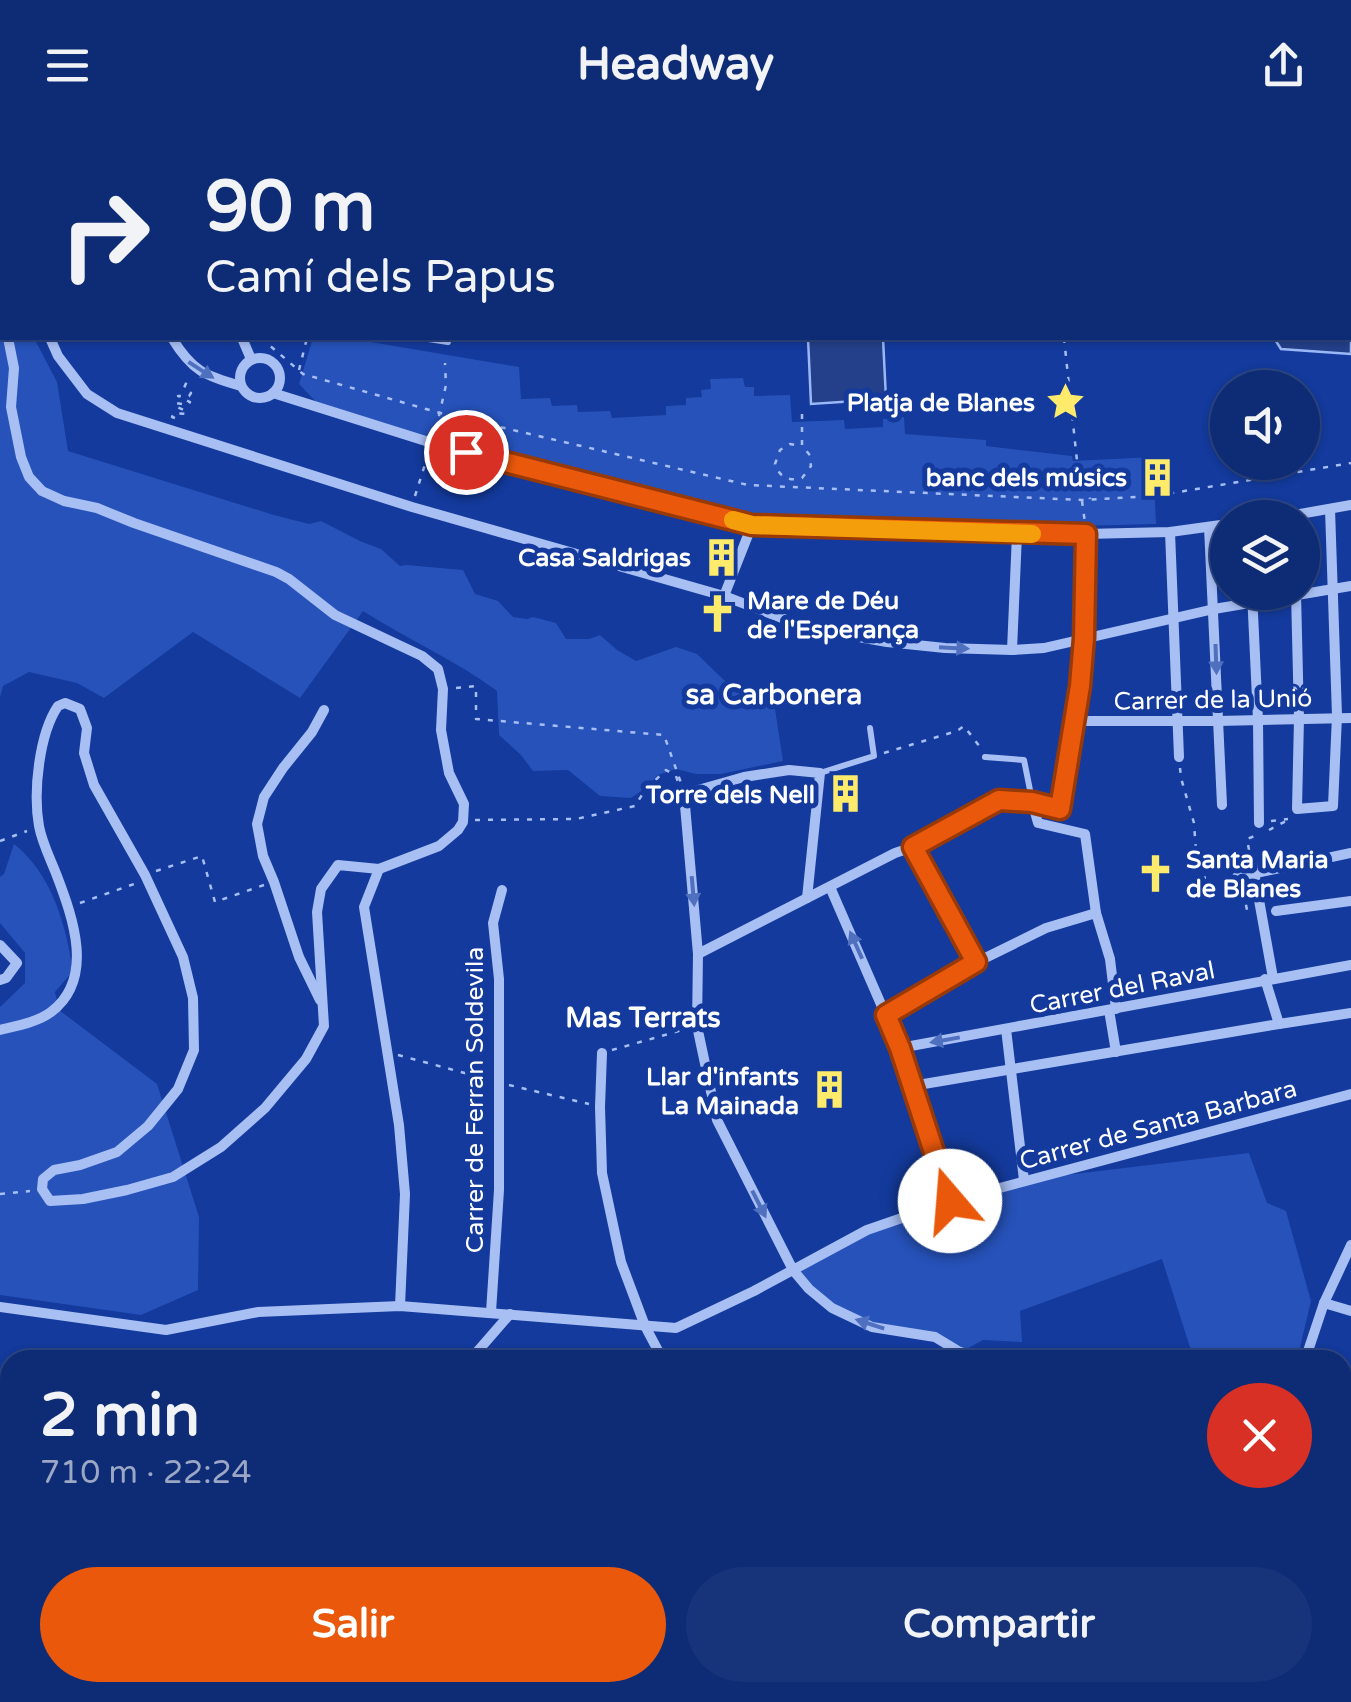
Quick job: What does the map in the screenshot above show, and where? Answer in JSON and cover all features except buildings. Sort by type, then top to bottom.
[{"type":"street","points":[[0,1030],[50,1014],[66,996],[75,976],[78,953],[69,906],[39,828],[36,796],[50,718],[58,706],[65,703],[80,710],[87,728],[84,753],[94,785],[147,878],[183,958],[193,998],[194,1050],[178,1089],[148,1126],[117,1152],[54,1170],[43,1179],[42,1189],[50,1201],[83,1199],[173,1176],[221,1147],[265,1108],[306,1059],[324,1026],[317,912],[321,888],[338,864],[379,868],[439,846],[463,822],[464,804],[449,773],[441,730],[443,689],[438,669],[422,656],[335,615],[276,572],[97,508],[64,501],[29,478],[11,407],[14,368],[8,340]]},
{"type":"street","points":[[51,340],[87,394],[116,414],[181,426],[412,506],[724,596],[808,628],[946,648],[1012,650],[1044,648],[1210,610]]},
{"type":"street","points":[[173,340],[194,368],[210,378],[241,386],[255,397],[261,398],[276,388],[278,370],[264,358],[251,359],[242,368],[241,386]]},
{"type":"street","points":[[243,340],[251,359]]},
{"type":"street","points":[[276,388],[316,408],[432,443],[752,525],[1017,534],[1170,532],[1209,526],[1210,543]]},
{"type":"street","points":[[1320,512],[1351,505]]},
{"type":"street","points":[[1297,610],[1300,718],[1293,814],[1333,806],[1337,716],[1330,510]]},
{"type":"street","points":[[724,596],[752,525]]},
{"type":"street","points":[[1170,532],[1179,756]]},
{"type":"street","points":[[1012,650],[1017,534]]},
{"type":"street","points":[[698,954],[999,800],[1060,809],[1076,721],[1084,638],[1086,534]]},
{"type":"street","points":[[1320,590],[1351,586]]},
{"type":"street","points":[[1214,610],[1222,805]]},
{"type":"street","points":[[1254,610],[1259,823]]},
{"type":"street","points":[[322,1005],[299,957],[263,856],[257,824],[264,797],[324,710]]},
{"type":"street","name":"Carrer de la Unió","points":[[1076,721],[1351,718]]},
{"type":"street","points":[[807,898],[820,773],[790,770],[744,777],[684,794],[698,954],[697,1026],[717,1120],[793,1270],[808,1288],[832,1308],[872,1327],[935,1337],[958,1350]]},
{"type":"street","points":[[1032,802],[1038,823],[1086,834],[1096,912],[1110,959],[1116,1052]]},
{"type":"street","points":[[913,847],[976,962]]},
{"type":"street","points":[[1237,877],[1253,868],[1351,853]]},
{"type":"street","points":[[379,868],[364,907],[399,1125],[405,1194],[400,1306]]},
{"type":"street","points":[[1253,868],[1279,1024]]},
{"type":"street","points":[[830,887],[900,1048],[950,1201]]},
{"type":"street","name":"Carrer de Ferran Soldevila","points":[[490,1312],[499,1190],[499,979],[493,924],[502,890]]},
{"type":"street","points":[[1276,911],[1351,901]]},
{"type":"street","points":[[886,1015],[976,962],[1046,928],[1096,912]]},
{"type":"street","points":[[0,944],[18,964],[0,980]]},
{"type":"street","name":"Carrer del Raval","points":[[900,1048],[1351,965]]},
{"type":"street","points":[[912,1086],[1351,1013]]},
{"type":"street","points":[[1006,1029],[1024,1180]]},
{"type":"street","points":[[602,1053],[602,1174],[621,1262],[658,1350]]},
{"type":"street","name":"Carrer de Santa Barbara","points":[[0,1307],[166,1330],[258,1312],[400,1306],[676,1328],[754,1292],[867,1230],[950,1201],[1351,1094]]},
{"type":"street","points":[[1308,1350],[1324,1303],[1351,1245]]},
{"type":"street","points":[[1324,1303],[1351,1311]]},
{"type":"street","points":[[479,1350],[510,1314]]},
{"type":"lane","points":[[435,340],[448,342]]},
{"type":"lane","points":[[820,773],[874,756],[870,728]]},
{"type":"lane","points":[[986,757],[1024,760],[1032,802]]},
{"type":"path","points":[[264,340],[299,372],[440,413],[748,485],[1082,500],[1155,496],[1351,463]]},
{"type":"path","points":[[299,372],[307,340]]},
{"type":"path","points":[[1064,340],[1077,486],[1089,490],[1090,499]]},
{"type":"path","points":[[412,506],[440,413],[446,385],[445,362]]},
{"type":"path","points":[[181,426],[172,416],[174,412],[186,414],[176,406],[190,402],[178,396],[189,396],[191,393],[184,388]]},
{"type":"path","points":[[802,414],[802,446]]},
{"type":"path","points":[[785,446],[802,446],[810,454],[811,466],[802,478],[790,480],[779,473],[776,458],[785,446]]},
{"type":"path","points":[[790,480],[790,487]]},
{"type":"path","points":[[1082,500],[1086,534]]},
{"type":"path","points":[[443,689],[476,686],[476,718],[664,735],[684,794]]},
{"type":"path","points":[[874,756],[964,726],[986,757]]},
{"type":"path","points":[[1179,756],[1180,778],[1194,823],[1196,852]]},
{"type":"path","points":[[463,822],[576,820],[635,806],[666,770],[676,776],[684,794]]},
{"type":"path","points":[[1259,823],[1293,814]]},
{"type":"path","points":[[1253,868],[1246,839],[1279,826],[1293,814]]},
{"type":"path","points":[[0,840],[39,828]]},
{"type":"path","points":[[69,906],[202,856],[215,902],[274,882]]},
{"type":"path","points":[[1204,901],[1199,879],[1210,877]]},
{"type":"path","points":[[1241,895],[1248,915]]},
{"type":"path","points":[[602,1053],[697,1026]]},
{"type":"path","points":[[387,1052],[600,1107]]},
{"type":"path","points":[[0,1194],[42,1189]]},
{"type":"shaded area","points":[[0,340],[35,340],[57,382],[68,451],[274,515],[309,524],[321,521],[381,549],[400,566],[463,570],[475,594],[498,601],[513,617],[556,623],[566,639],[600,635],[636,661],[676,647],[697,654],[727,683],[749,685],[775,709],[783,761],[721,774],[676,769],[658,775],[631,798],[600,796],[568,770],[533,771],[499,735],[497,691],[363,611],[300,698],[193,632],[104,698],[77,683],[29,672],[3,686],[0,697]]},
{"type":"shaded area","points":[[312,340],[359,340],[519,367],[521,399],[550,398],[552,406],[577,405],[578,412],[610,411],[612,418],[666,415],[666,406],[686,405],[686,398],[702,397],[701,390],[711,389],[710,379],[743,378],[745,387],[754,387],[754,396],[790,395],[792,422],[844,420],[845,429],[883,427],[883,419],[904,417],[905,434],[986,440],[986,446],[1072,456],[1073,461],[1153,457],[1156,524],[1076,526],[747,513],[438,441],[319,405],[299,384]]},
{"type":"shaded area","points":[[808,340],[883,340],[886,399],[811,404]]},
{"type":"shaded area","points":[[1275,340],[1351,340],[1351,354],[1281,349]]},
{"type":"shaded area","points":[[14,844],[48,885],[66,936],[73,971],[55,992],[59,1010],[157,1084],[199,1217],[198,1290],[141,1315],[0,1295],[0,1007],[25,983],[25,953],[0,923],[0,877]]},
{"type":"shaded area","points":[[1249,1153],[1267,1203],[1286,1211],[1311,1301],[1299,1350],[1191,1350],[1162,1259],[1020,1311],[1022,1342],[983,1340],[965,1350],[935,1337],[872,1327],[832,1308],[793,1270],[867,1230],[1024,1180]]},
{"type":"slow traffic","points":[[733,520],[752,525],[1032,534]]},
{"type":"place","name":"Platja de Blanes","points":[[1065,402]]},
{"type":"place","name":"banc dels músics","points":[[1157,477]]},
{"type":"place","name":"Casa Saldrigas","points":[[721,557]]},
{"type":"place","name":"Mare de Déu de l'Esperança","points":[[717,614]]},
{"type":"place","name":"Torre dels Nell","points":[[845,794]]},
{"type":"place","name":"Santa Maria de Blanes","points":[[1156,873]]},
{"type":"place","name":"Llar d'infants La Mainada","points":[[829,1090]]},
{"type":"district","name":"sa Carbonera","points":[[774,694]]},
{"type":"district","name":"Mas Terrats","points":[[643,1017]]},
{"type":"route","points":[[466,452],[752,525],[1086,534],[1080,686],[1060,809],[999,800],[913,847],[976,962],[886,1015],[950,1201]]}]
